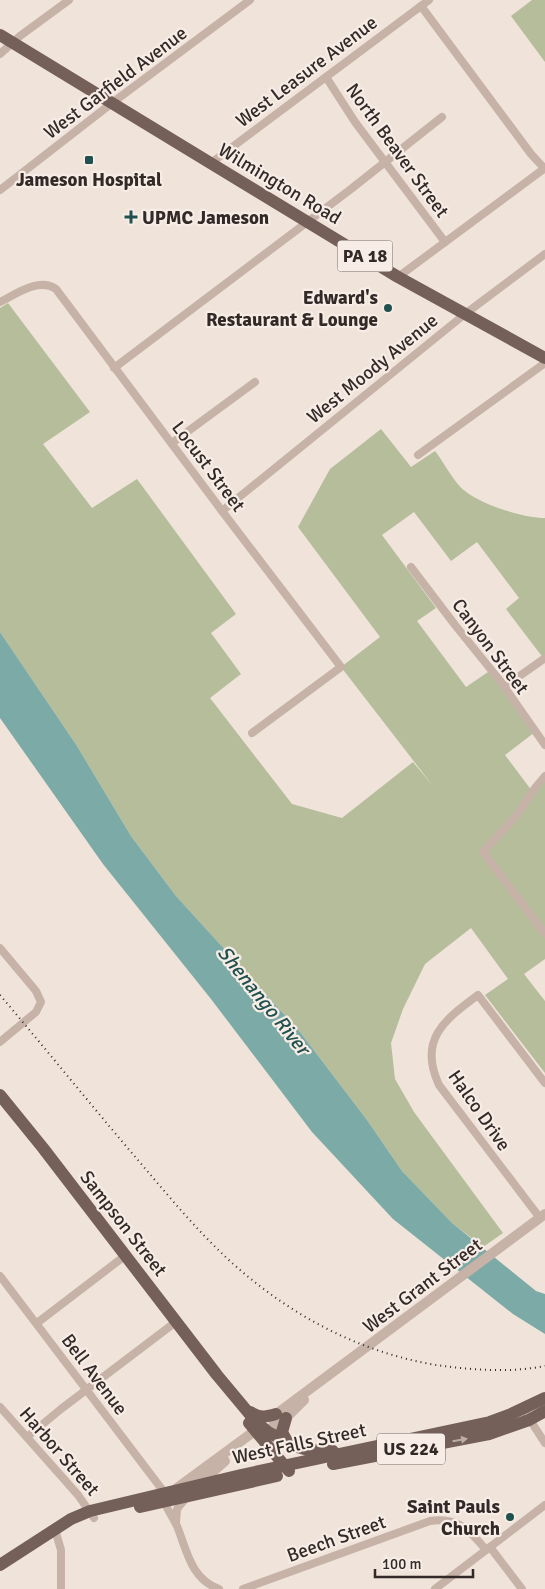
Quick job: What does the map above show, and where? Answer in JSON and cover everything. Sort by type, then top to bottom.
[{"type":"main road","name":"Wilmington Road","points":[[0,35],[398,277],[545,358]]},
{"type":"main road","name":"Sampson Street","points":[[0,1095],[247,1410],[288,1469]]},
{"type":"main road","name":"Sampson Street","points":[[218,1375],[238,1408],[260,1431],[303,1449],[343,1451],[363,1448]]},
{"type":"main road","name":"West Falls Street","points":[[167,1495],[199,1484],[479,1436],[507,1428],[526,1415],[545,1398]]},
{"type":"main road","points":[[247,1410],[259,1417],[281,1416],[282,1432],[288,1443]]},
{"type":"main road","name":"West Falls Street","points":[[188,1496],[363,1448],[545,1411]]},
{"type":"main road","points":[[114,1512],[171,1496],[199,1484]]},
{"type":"main road","name":"US 224","points":[[41,1539],[92,1514],[114,1512],[167,1495]]},
{"type":"main road","name":"US 224","points":[[0,1565],[71,1519],[167,1495],[188,1496]]},
{"type":"street","points":[[0,54],[69,0]]},
{"type":"street","name":"West Garfield Avenue","points":[[0,190],[250,0]]},
{"type":"street","name":"West Leasure Avenue","points":[[210,163],[429,0]]},
{"type":"street","points":[[398,277],[545,169],[531,154],[421,6]]},
{"type":"street","name":"North Beaver Street","points":[[326,77],[350,115],[445,242]]},
{"type":"street","points":[[114,368],[306,221],[351,189],[442,117]]},
{"type":"street","name":"West Moody Avenue","points":[[222,511],[465,314],[545,254]]},
{"type":"street","name":"Locust Street","points":[[0,302],[39,284],[56,289],[341,667],[252,733]]},
{"type":"street","points":[[418,455],[545,363]]},
{"type":"street","points":[[172,444],[255,382]]},
{"type":"street","name":"Canyon Street","points":[[412,566],[455,626],[504,687],[545,745]]},
{"type":"street","points":[[504,687],[545,658]]},
{"type":"street","points":[[545,776],[517,815],[483,852],[545,934]]},
{"type":"street","points":[[0,948],[36,991],[40,1002],[36,1012],[0,1042]]},
{"type":"street","name":"Halco Drive","points":[[542,1216],[439,1085],[435,1076],[432,1056],[434,1039],[452,1014],[478,995],[545,1083]]},
{"type":"street","name":"West Grant Street","points":[[167,1495],[281,1416],[320,1383],[542,1216]]},
{"type":"street","points":[[37,1323],[126,1255]]},
{"type":"street","name":"Bell Avenue","points":[[0,1276],[167,1495],[193,1568],[202,1585]]},
{"type":"street","points":[[27,1437],[176,1321]]},
{"type":"street","name":"Harbor Street","points":[[0,1407],[78,1495],[92,1514]]},
{"type":"street","points":[[526,1415],[545,1443]]},
{"type":"street","name":"West Grant Street","points":[[199,1484],[260,1431]]},
{"type":"street","points":[[176,1524],[177,1509],[188,1496]]},
{"type":"street","points":[[435,1589],[545,1505]]},
{"type":"street","name":"Beech Street","points":[[243,1589],[430,1521],[450,1521],[466,1528],[488,1549]]},
{"type":"street","points":[[56,1532],[61,1550],[61,1589]]},
{"type":"street","points":[[488,1549],[522,1589]]},
{"type":"street","points":[[202,1585],[219,1589]]},
{"type":"green space","points":[[532,0],[545,0],[545,62],[511,16]]},
{"type":"green space","points":[[8,303],[90,412],[43,444],[92,508],[137,479],[236,614],[211,633],[241,674],[210,698],[292,804],[342,818],[413,762],[433,786],[341,667],[380,637],[298,527],[330,469],[381,429],[411,467],[435,451],[457,483],[472,496],[504,510],[526,516],[545,518],[544,659],[506,609],[519,598],[477,542],[451,561],[414,512],[382,535],[436,608],[417,621],[466,687],[491,670],[535,732],[505,755],[532,791],[545,776],[545,959],[524,974],[545,1001],[545,1073],[485,995],[508,979],[471,928],[425,964],[403,1009],[391,1043],[395,1079],[414,1112],[503,1233],[483,1247],[452,1223],[402,1171],[367,1120],[300,1032],[176,896],[131,836],[77,746],[0,632],[0,308]]},
{"type":"water","name":"Shenango River","points":[[0,632],[77,746],[131,836],[176,896],[300,1032],[367,1120],[402,1171],[452,1223],[536,1291],[545,1294],[545,1334],[513,1314],[393,1219],[312,1132],[211,999],[103,864],[0,718]]},
{"type":"railway","points":[[0,995],[191,1222],[230,1261],[276,1298],[326,1328],[379,1351],[407,1359],[436,1365],[477,1369],[518,1370],[545,1366]]},
{"type":"place","name":"Jameson Hospital","points":[[89,160]]},
{"type":"place","name":"UPMC Jameson","points":[[131,217]]},
{"type":"place","name":"Edward's Restaurant & Lounge","points":[[388,308]]},
{"type":"place","name":"Saint Pauls Church","points":[[510,1517]]}]
